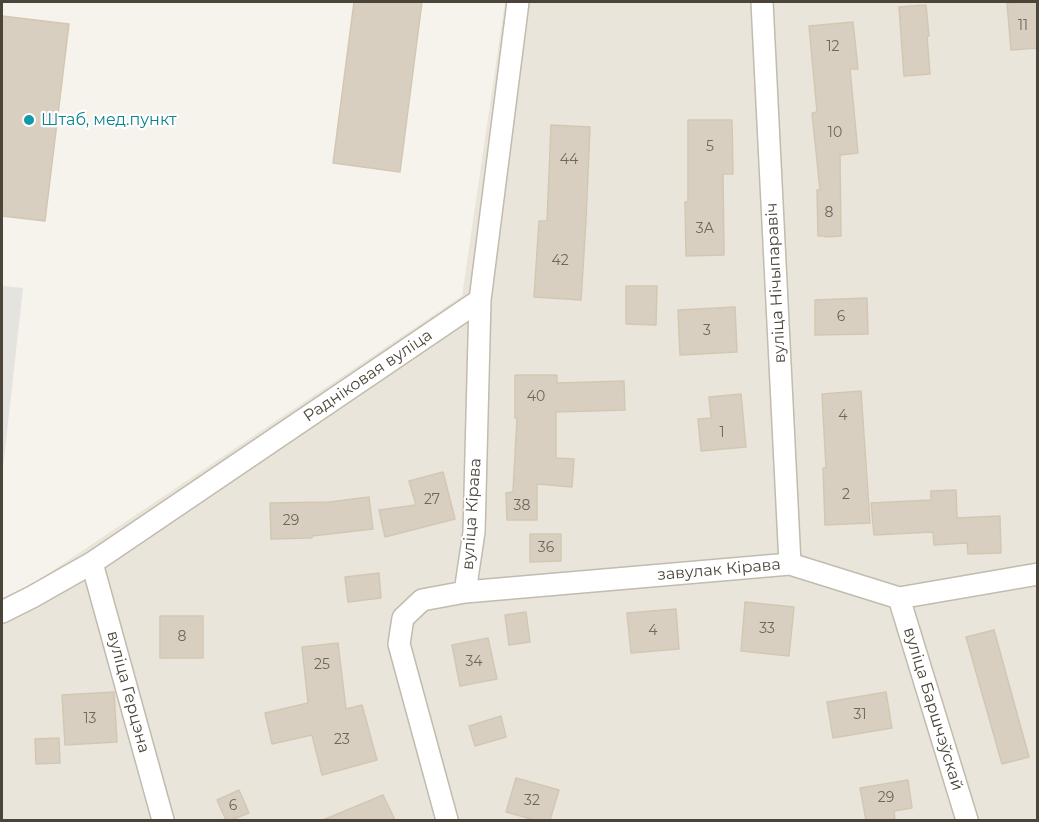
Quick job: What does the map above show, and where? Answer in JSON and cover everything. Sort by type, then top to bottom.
[{"type":"street","points":[[480,300],[518,2]]},
{"type":"street","name":"вуліца Нічыпаравіч","points":[[762,2],[790,564]]},
{"type":"street","name":"Радніковая вуліца","points":[[2,612],[92,563],[480,300]]},
{"type":"street","name":"вуліца Кірава","points":[[447,820],[399,644],[403,618],[422,600],[465,592],[474,532],[480,300]]},
{"type":"street","name":"вуліца Герцэна","points":[[92,563],[163,820]]},
{"type":"street","name":"завулак Кірава","points":[[465,592],[790,564],[899,598],[1038,574]]},
{"type":"street","name":"вуліца Баршчэўскай","points":[[899,598],[967,820]]},
{"type":"shaded area","points":[[505,2],[1037,2],[1037,820],[2,820],[2,604],[462,296]]},
{"type":"shaded area","points":[[2,286],[23,288],[2,477]]},
{"type":"building","points":[[354,2],[422,2],[400,172],[333,163]]},
{"type":"building","points":[[1038,2],[1038,48],[1011,50],[1007,3]]},
{"type":"building","points":[[926,5],[930,74],[904,76],[899,7]]},
{"type":"building","name":"Штаб, мeд.пункт","points":[[2,16],[69,24],[45,221],[2,216]]},
{"type":"building","points":[[853,22],[858,69],[850,69],[858,153],[840,155],[841,236],[818,236],[817,190],[820,190],[812,113],[817,112],[809,26]]},
{"type":"building","points":[[688,120],[732,120],[733,174],[723,174],[724,255],[686,256]]},
{"type":"building","points":[[551,125],[590,127],[581,300],[534,297],[539,221],[547,221]]},
{"type":"building","points":[[626,286],[657,286],[656,325],[626,324]]},
{"type":"building","points":[[867,298],[868,334],[815,335],[815,300]]},
{"type":"building","points":[[735,307],[737,352],[680,355],[678,310]]},
{"type":"building","points":[[515,375],[557,375],[557,383],[624,381],[625,410],[556,412],[556,458],[574,459],[572,487],[537,484],[537,520],[507,520],[506,493],[513,492],[517,418],[515,418]]},
{"type":"building","points":[[861,391],[870,523],[825,525],[823,468],[826,468],[822,394]]},
{"type":"building","points":[[741,394],[746,447],[701,451],[698,419],[711,418],[709,397]]},
{"type":"building","points":[[443,472],[455,519],[385,537],[379,510],[416,505],[409,481]]},
{"type":"building","points":[[956,490],[957,518],[1000,516],[1001,553],[968,554],[967,543],[934,545],[933,532],[874,535],[871,503],[931,500],[931,491]]},
{"type":"building","points":[[369,497],[373,529],[312,536],[312,538],[271,539],[270,503],[329,502]]},
{"type":"building","points":[[530,534],[561,534],[561,561],[530,562]]},
{"type":"building","points":[[379,573],[381,598],[348,602],[345,577]]},
{"type":"building","points":[[745,602],[794,607],[789,656],[741,651]]},
{"type":"building","points":[[676,609],[679,649],[631,653],[627,613]]},
{"type":"building","points":[[526,612],[530,642],[509,645],[505,615]]},
{"type":"building","points":[[160,616],[203,616],[203,658],[160,658]]},
{"type":"building","points":[[994,630],[1029,757],[1002,764],[966,637]]},
{"type":"building","points":[[488,638],[497,679],[460,686],[452,645]]},
{"type":"building","points":[[338,643],[346,709],[362,705],[377,760],[322,775],[312,735],[272,744],[265,713],[308,703],[302,647]]},
{"type":"building","points":[[114,692],[117,742],[65,745],[62,695]]},
{"type":"building","points":[[886,692],[892,728],[833,738],[827,702]]},
{"type":"building","points":[[501,716],[506,737],[475,746],[469,726]]},
{"type":"building","points":[[59,738],[60,763],[36,764],[35,739]]},
{"type":"building","points":[[516,778],[559,790],[550,820],[535,820],[506,812]]},
{"type":"building","points":[[908,780],[912,808],[894,811],[895,820],[866,820],[860,788]]},
{"type":"building","points":[[239,790],[249,813],[226,820],[217,800]]},
{"type":"building","points":[[383,795],[395,820],[323,820]]},
{"type":"place","name":"Штаб, мeд.пункт","points":[[29,120]]}]
